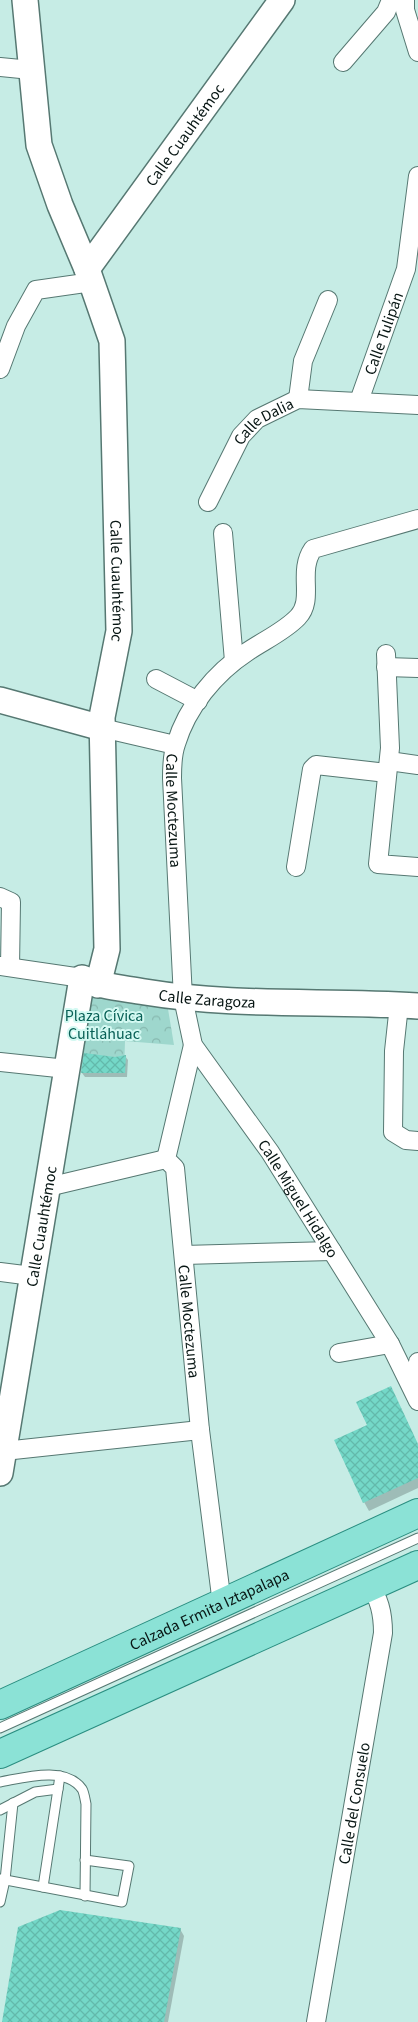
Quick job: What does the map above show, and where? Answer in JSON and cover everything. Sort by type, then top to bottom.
[{"type":"main road","name":"Calzada Ermita Iztapalapa","points":[[0,1704],[418,1513]]},
{"type":"main road","points":[[0,1754],[418,1564]]},
{"type":"street","name":"Calle Cuauhtémoc","points":[[2,1462],[67,1069],[90,982],[107,949],[102,728],[120,631],[112,341],[39,145],[25,0]]},
{"type":"street","name":"Calle Cuauhtémoc","points":[[89,275],[282,0]]},
{"type":"street","points":[[344,62],[386,12],[392,0]]},
{"type":"street","points":[[405,0],[404,10],[418,52]]},
{"type":"street","points":[[0,66],[32,70]]},
{"type":"street","name":"Calle Tulipán","points":[[360,401],[406,269],[418,176]]},
{"type":"street","points":[[0,369],[16,326],[36,290],[89,275]]},
{"type":"street","points":[[298,399],[303,361],[328,300]]},
{"type":"street","name":"Calle Dalia","points":[[208,502],[241,436],[257,419],[298,399],[418,405]]},
{"type":"street","name":"Calle Moctezuma","points":[[183,998],[172,778],[175,745],[198,701],[214,679],[234,661],[298,617],[304,605],[306,559],[313,549],[375,533],[418,519]]},
{"type":"street","points":[[223,533],[234,661]]},
{"type":"street","points":[[418,668],[386,660],[388,767],[378,864],[418,867]]},
{"type":"street","points":[[156,679],[198,701]]},
{"type":"street","points":[[0,700],[102,728],[175,745]]},
{"type":"street","points":[[296,867],[312,769],[316,765],[388,767],[418,764]]},
{"type":"street","points":[[0,897],[11,902],[5,967]]},
{"type":"street","name":"Calle Zaragoza","points":[[5,967],[183,998],[231,1002],[408,1006]]},
{"type":"street","name":"Calle Miguel Hidalgo","points":[[183,998],[193,1045],[270,1152],[390,1344],[416,1397]]},
{"type":"street","points":[[408,1006],[394,1051],[393,1132],[406,1140],[418,1141]]},
{"type":"street","points":[[48,1187],[166,1159],[193,1045]]},
{"type":"street","points":[[0,1062],[67,1069]]},
{"type":"street","name":"Calle Moctezuma","points":[[166,1159],[175,1168],[200,1430],[222,1604]]},
{"type":"street","points":[[184,1255],[332,1252]]},
{"type":"street","points":[[0,1272],[32,1276]]},
{"type":"street","points":[[339,1353],[390,1344]]},
{"type":"street","points":[[416,1397],[418,1362]]},
{"type":"street","points":[[2,1462],[200,1430]]},
{"type":"street","name":"Calle del Consuelo","points":[[316,2022],[384,1633],[382,1610],[375,1592],[370,1587]]},
{"type":"lane","points":[[0,1728],[418,1538]]},
{"type":"lane","points":[[32,1776],[36,1792]]},
{"type":"lane","points":[[0,1782],[32,1776],[60,1776],[74,1782],[82,1789],[86,1804],[85,1896]]},
{"type":"lane","points":[[44,1888],[60,1776]]},
{"type":"lane","points":[[0,1810],[36,1792],[58,1789]]},
{"type":"lane","points":[[0,1902],[13,1802]]},
{"type":"lane","points":[[2,1879],[122,1902],[130,1866],[85,1860]]},
{"type":"green space","name":"Plaza Cívica Cuitláhuac","points":[[87,998],[167,1003],[174,1045],[125,1041],[124,1073],[73,1070]]},
{"type":"building","points":[[84,1053],[115,1057],[126,1055],[125,1073],[81,1073]]},
{"type":"building","points":[[391,1386],[418,1444],[418,1478],[363,1503],[334,1440],[367,1425],[356,1402]]},
{"type":"building","points":[[60,1910],[181,1928],[164,2022],[2,2022],[18,1927]]}]
